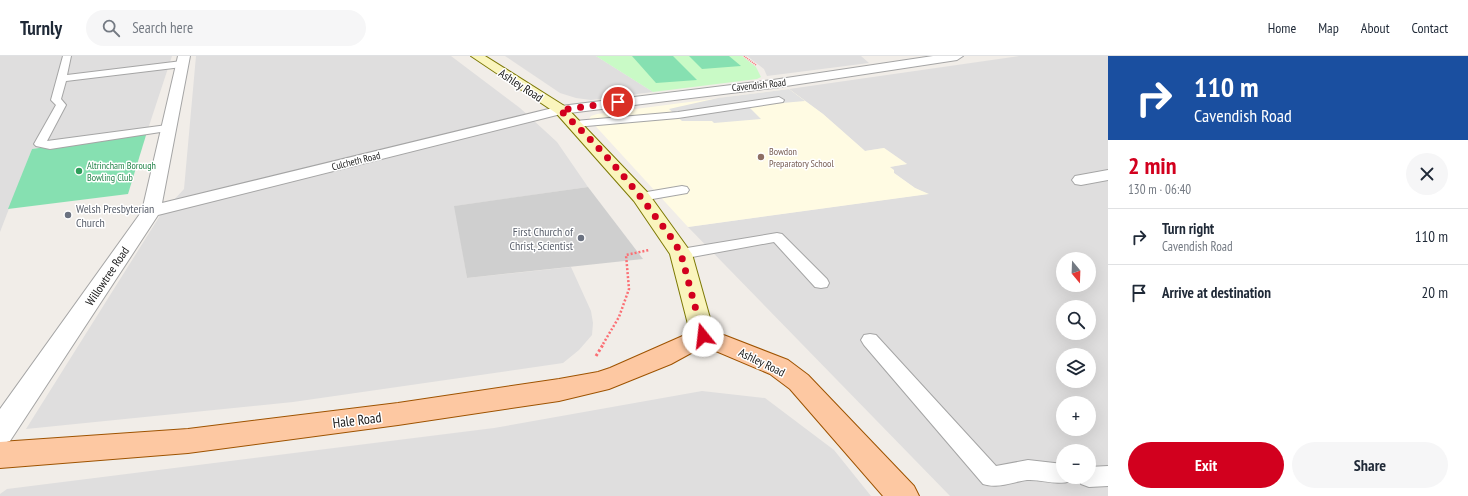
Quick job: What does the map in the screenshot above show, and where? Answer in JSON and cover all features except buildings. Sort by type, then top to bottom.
[{"type":"main road","name":"Ashley Road","points":[[477,56],[560,110],[575,124],[641,197],[678,249],[703,336],[779,367],[799,382],[903,496]]},
{"type":"main road","name":"Hale Road","points":[[0,456],[196,440],[398,414],[600,382],[662,357],[703,336]]},
{"type":"street","points":[[881,56],[896,66]]},
{"type":"street","name":"Cavendish Road","points":[[560,110],[773,84],[957,56]]},
{"type":"street","name":"Willowtree Road","points":[[0,432],[151,211],[183,60]]},
{"type":"street","name":"Culcheth Road","points":[[151,211],[560,110]]},
{"type":"street","points":[[1081,180],[1108,175]]},
{"type":"lane","points":[[67,56],[60,79],[56,100],[61,105],[40,144],[50,145],[168,128]]},
{"type":"lane","points":[[60,79],[183,60]]},
{"type":"lane","points":[[575,124],[678,115],[780,100]]},
{"type":"lane","points":[[641,197],[682,190]]},
{"type":"lane","points":[[678,249],[777,237],[821,283]]},
{"type":"lane","points":[[870,340],[991,477],[1028,470],[1056,473]]},
{"type":"lane","points":[[1096,478],[1108,476]]},
{"type":"path","points":[[600,382],[596,353],[619,317],[630,289],[626,255],[678,249]]},
{"type":"shaded area","points":[[0,56],[172,56],[147,132],[32,149],[0,232]]},
{"type":"shaded area","points":[[196,56],[451,56],[520,108],[557,142],[588,187],[455,206],[467,278],[571,267],[591,311],[593,323],[592,335],[579,350],[563,363],[293,402],[26,429],[161,214],[184,189]]},
{"type":"shaded area","points":[[505,56],[596,56],[653,92],[591,100],[576,98],[560,93]]},
{"type":"shaded area","points":[[747,56],[861,56],[869,63],[767,76],[764,69]]},
{"type":"shaded area","points":[[1019,56],[1108,56],[1108,496],[950,496],[688,227],[927,194],[915,188],[894,173],[889,167],[907,164],[884,148],[865,151],[823,114],[789,89]]},
{"type":"shaded area","name":"Bowdon Preparatory School","points":[[789,89],[823,114],[865,151],[884,148],[907,164],[890,167],[894,170],[894,173],[915,188],[929,194],[688,227],[589,119],[591,116],[597,114]]},
{"type":"shaded area","points":[[789,89],[805,101],[748,106],[761,119],[714,123],[712,121],[682,121],[669,109],[718,98]]},
{"type":"shaded area","points":[[588,187],[643,259],[467,278],[454,206]]},
{"type":"shaded area","points":[[702,391],[765,398],[834,450],[871,496],[0,496],[0,494],[7,489],[494,428]]},
{"type":"green space","points":[[596,56],[742,56],[756,67],[761,77],[757,79],[653,92]]},
{"type":"green space","points":[[632,56],[673,56],[697,80],[656,83]]},
{"type":"green space","points":[[689,56],[729,56],[741,66],[702,69]]},
{"type":"green space","name":"Altrincham Borough Bowling Club","points":[[147,132],[128,194],[8,209],[32,149]]},
{"type":"place","name":"Bowdon Preparatory School","points":[[761,157]]},
{"type":"place","name":"Altrincham Borough Bowling Club","points":[[79,171]]},
{"type":"place","name":"Welsh Presbyterian Church","points":[[68,215]]},
{"type":"place","name":"First Church of Christ, Scientist","points":[[581,238]]},
{"type":"route","points":[[618,102],[560,110],[595,144],[641,197],[676,245],[681,254],[703,336]]}]
